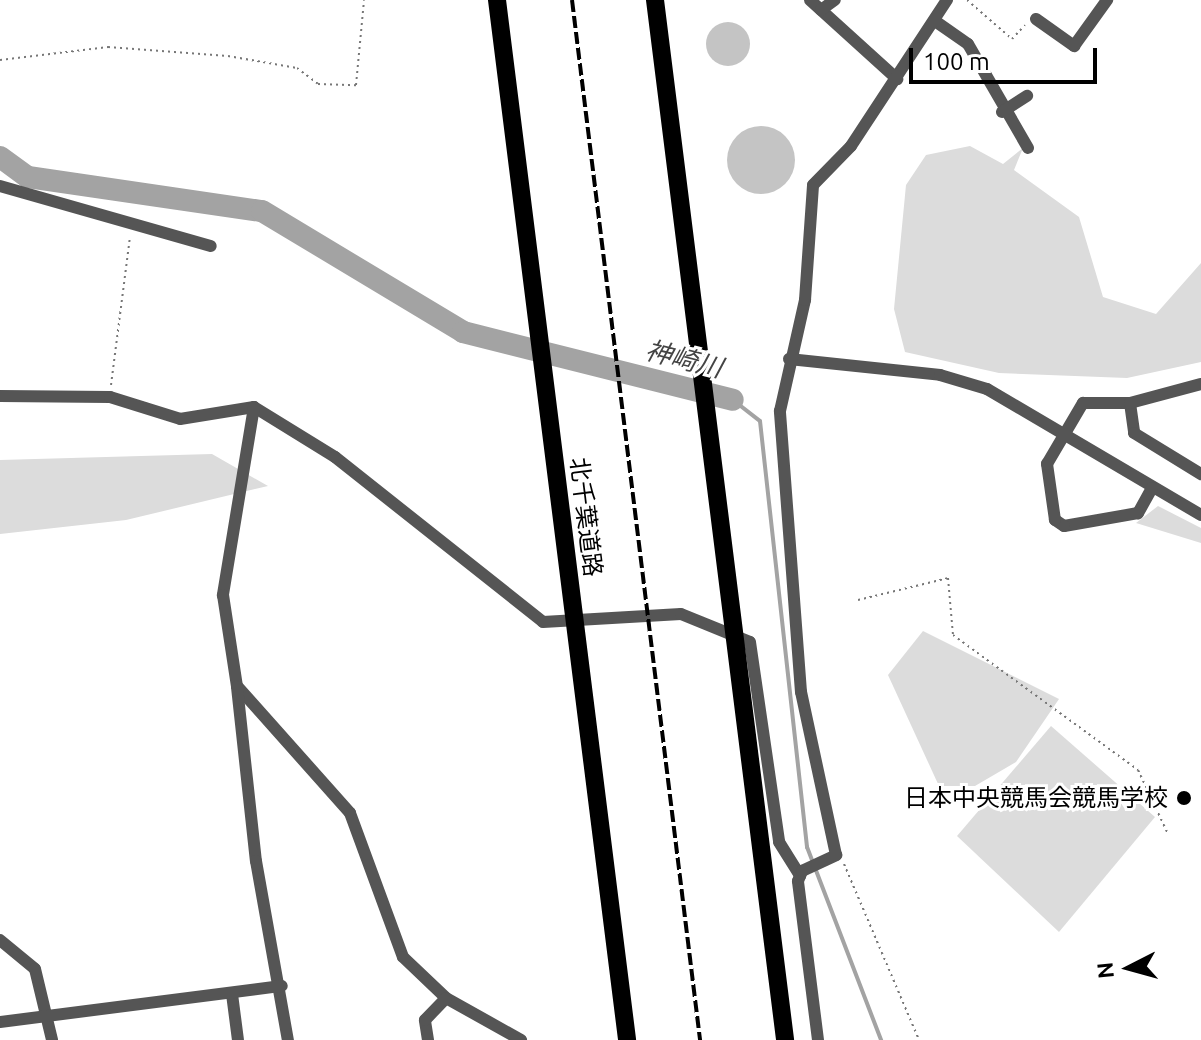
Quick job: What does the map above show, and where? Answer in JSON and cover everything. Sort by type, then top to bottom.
[{"type":"highway","name":"北千葉道路","points":[[497,0],[627,1040]]},
{"type":"highway","points":[[655,0],[785,1040]]},
{"type":"street","points":[[810,0],[897,79]]},
{"type":"street","points":[[821,10],[835,0]]},
{"type":"street","points":[[803,872],[836,855],[801,692],[779,451],[789,359],[805,300],[813,185],[851,146],[947,0]]},
{"type":"street","points":[[1036,19],[1074,46],[1107,0]]},
{"type":"street","points":[[935,21],[968,44],[1002,112],[1028,148]]},
{"type":"street","points":[[1002,112],[1027,96]]},
{"type":"street","points":[[0,186],[132,228],[211,246]]},
{"type":"street","points":[[789,359],[940,375],[1010,400],[1201,515]]},
{"type":"street","points":[[1152,488],[1138,513],[1064,526],[1055,520],[1047,464],[1083,403],[1130,403],[1201,384]]},
{"type":"street","points":[[0,396],[110,397],[180,419],[254,407],[335,457],[543,622],[681,614],[750,642],[779,842],[803,872],[818,1040]]},
{"type":"street","points":[[1130,403],[1134,433],[1201,474]]},
{"type":"street","points":[[254,407],[223,595],[237,686],[256,861],[282,986],[288,1040]]},
{"type":"street","points":[[237,686],[350,813],[403,957],[446,998],[521,1040]]},
{"type":"street","points":[[0,940],[35,969],[49,1016],[52,1040]]},
{"type":"street","points":[[0,1022],[282,986]]},
{"type":"street","points":[[232,994],[238,1040]]},
{"type":"street","points":[[428,1040],[425,1020],[446,998]]},
{"type":"path","points":[[0,60],[108,47],[168,51],[267,62],[297,68],[318,84],[356,85],[364,0]]},
{"type":"path","points":[[967,0],[1012,39],[1036,19]]},
{"type":"path","points":[[110,397],[132,228]]},
{"type":"path","points":[[858,600],[948,578],[953,635],[1138,770],[1168,834]]},
{"type":"path","points":[[836,855],[919,1040]]},
{"type":"shaded area","points":[[970,146],[1003,164],[1023,148],[1014,170],[1079,217],[1103,297],[1156,314],[1201,263],[1201,362],[1127,378],[999,373],[905,352],[894,309],[906,185],[926,155]]},
{"type":"shaded area","points":[[212,454],[268,486],[126,520],[0,534],[0,460]]},
{"type":"shaded area","points":[[1158,506],[1201,528],[1201,543],[1136,523]]},
{"type":"shaded area","points":[[923,631],[1059,699],[1016,762],[975,786],[939,786],[888,675]]},
{"type":"shaded area","points":[[1051,726],[1155,817],[1059,932],[957,836]]},
{"type":"building","points":[[728,22],[744,28],[750,44],[744,60],[728,66],[712,60],[706,44],[712,28]]},
{"type":"building","points":[[761,126],[785,136],[795,160],[785,184],[761,194],[737,184],[727,160],[737,136]]},
{"type":"waterway","name":"神崎川","points":[[0,157],[28,177],[262,211],[463,332],[733,400]]},
{"type":"waterway","name":"神崎川","points":[[733,400],[760,421],[807,847],[881,1040]]},
{"type":"railway","points":[[572,0],[700,1040]]},
{"type":"place","name":"日本中央競馬会競馬学校","points":[[1184,798]]}]
